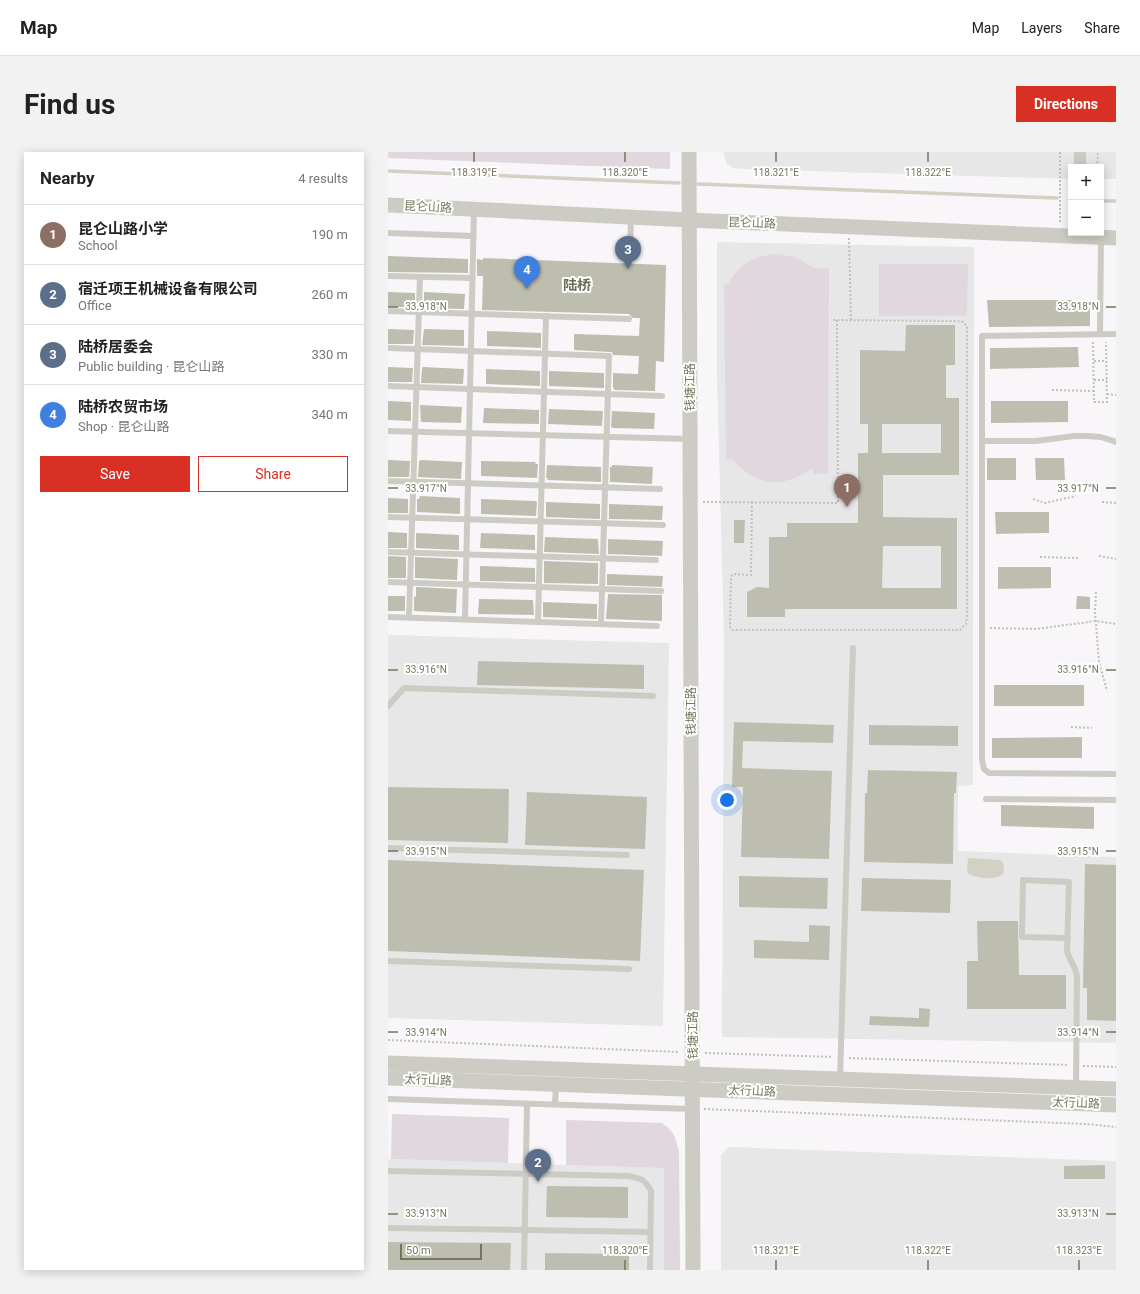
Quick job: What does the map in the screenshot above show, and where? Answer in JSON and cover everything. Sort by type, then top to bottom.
[{"type":"street","name":"钱塘江路","points":[[688,152],[693,1270]]},
{"type":"street","points":[[1080,152],[1080,164]]},
{"type":"street","name":"昆仑山路","points":[[388,205],[689,220],[1068,236]]},
{"type":"street","name":"昆仑山路","points":[[1087,236],[1116,238]]},
{"type":"street","name":"太行山路","points":[[388,1063],[693,1081],[840,1094],[1116,1105]]},
{"type":"street","name":"太行山路","points":[[388,1078],[556,1084],[840,1079],[1116,1089]]},
{"type":"lane","points":[[465,619],[474,209]]},
{"type":"lane","points":[[630,256],[631,217]]},
{"type":"lane","points":[[388,233],[473,236]]},
{"type":"lane","points":[[1101,238],[1103,334]]},
{"type":"lane","points":[[388,276],[472,278]]},
{"type":"lane","points":[[409,617],[420,277]]},
{"type":"lane","points":[[388,311],[629,319]]},
{"type":"lane","points":[[538,622],[546,316]]},
{"type":"lane","points":[[1116,334],[982,336],[982,760],[984,769],[989,773],[1116,774]]},
{"type":"lane","points":[[388,348],[609,356],[601,624]]},
{"type":"lane","points":[[388,386],[662,396]]},
{"type":"lane","points":[[388,431],[690,439]]},
{"type":"lane","points":[[982,440],[1036,440],[1087,436],[1116,442]]},
{"type":"lane","points":[[388,481],[660,489]]},
{"type":"lane","points":[[388,517],[663,524]]},
{"type":"lane","points":[[388,552],[656,560]]},
{"type":"lane","points":[[388,582],[661,591]]},
{"type":"lane","points":[[388,617],[657,626]]},
{"type":"lane","points":[[840,1094],[853,648]]},
{"type":"lane","points":[[388,706],[404,688],[652,696]]},
{"type":"lane","points":[[986,799],[1116,800]]},
{"type":"lane","points":[[388,848],[627,855]]},
{"type":"lane","points":[[1068,938],[1022,937],[1023,880],[1069,882],[1068,938],[1067,951],[1069,958],[1076,968],[1078,977],[1076,1103]]},
{"type":"lane","points":[[388,961],[629,969]]},
{"type":"lane","points":[[555,1104],[556,1084]]},
{"type":"lane","points":[[388,1099],[693,1109]]},
{"type":"lane","points":[[524,1270],[527,1104]]},
{"type":"lane","points":[[388,1171],[637,1177],[646,1182],[651,1191],[650,1270]]},
{"type":"lane","points":[[388,1228],[650,1232]]},
{"type":"path","points":[[1060,152],[1060,236]]},
{"type":"path","points":[[1098,152],[1098,164]]},
{"type":"path","points":[[849,227],[851,320]]},
{"type":"path","points":[[752,502],[751,575],[734,574],[731,578],[730,627],[732,630],[960,630],[966,624],[967,326],[963,322],[955,321],[831,320]]},
{"type":"path","points":[[690,502],[838,503],[837,320]]},
{"type":"path","points":[[1093,334],[1094,402],[1107,402],[1106,360],[1103,334]]},
{"type":"path","points":[[1094,361],[1106,360]]},
{"type":"path","points":[[1094,380],[1107,380]]},
{"type":"path","points":[[1052,390],[1094,391]]},
{"type":"path","points":[[1107,394],[1116,395]]},
{"type":"path","points":[[1033,499],[1045,503],[1076,496]]},
{"type":"path","points":[[1102,502],[1116,503]]},
{"type":"path","points":[[1099,556],[1116,559]]},
{"type":"path","points":[[1040,557],[1078,558]]},
{"type":"path","points":[[1096,592],[1096,621],[1099,662],[1107,691]]},
{"type":"path","points":[[982,628],[1036,629],[1096,621],[1116,624]]},
{"type":"path","points":[[1071,728],[1092,728]]},
{"type":"path","points":[[388,1040],[693,1053],[1116,1067]]},
{"type":"path","points":[[693,1109],[1086,1124],[1116,1127]]},
{"type":"shaded area","points":[[388,152],[670,152],[670,169],[388,158]]},
{"type":"shaded area","points":[[723,152],[1116,152],[1116,179],[1104,179],[1104,164],[1068,164],[1068,179],[743,169],[733,168],[727,164]]},
{"type":"shaded area","points":[[717,242],[974,247],[973,785],[958,786],[958,851],[1116,857],[1116,1043],[722,1037],[724,637],[717,376]]},
{"type":"shaded area","points":[[776,254],[795,257],[814,268],[829,268],[828,473],[814,474],[813,468],[802,475],[791,479],[781,482],[771,482],[761,480],[751,475],[732,459],[726,459],[724,285],[728,284],[737,271],[748,262],[760,257]]},
{"type":"shaded area","points":[[879,264],[908,264],[909,266],[909,264],[968,264],[967,316],[879,316]]},
{"type":"shaded area","points":[[388,635],[669,643],[663,1026],[388,1018]]},
{"type":"shaded area","points":[[968,858],[1000,860],[1004,868],[1003,874],[995,878],[981,878],[968,874]]},
{"type":"shaded area","points":[[392,1114],[509,1118],[508,1163],[391,1159]]},
{"type":"shaded area","points":[[566,1120],[662,1123],[672,1132],[679,1151],[680,1270],[664,1270],[664,1168],[566,1165]]},
{"type":"shaded area","points":[[728,1147],[1116,1161],[1116,1270],[721,1270],[721,1155]]},
{"type":"shaded area","points":[[388,1159],[664,1168],[664,1270],[388,1270]]},
{"type":"building","points":[[388,256],[468,259],[468,273],[388,272]]},
{"type":"building","points":[[483,258],[666,265],[664,362],[656,361],[655,391],[614,390],[613,388],[613,373],[638,374],[639,356],[613,355],[612,352],[574,350],[574,334],[639,336],[640,318],[633,318],[629,314],[482,310],[483,276],[477,276],[477,259],[483,260]]},
{"type":"building","points":[[388,292],[415,293],[415,307],[388,307]]},
{"type":"building","points":[[424,292],[465,294],[464,309],[424,308]]},
{"type":"building","points":[[987,300],[1072,300],[1090,308],[1090,326],[989,327]]},
{"type":"building","points":[[906,325],[955,325],[955,365],[946,365],[946,398],[959,398],[959,475],[883,475],[883,517],[957,518],[957,609],[785,609],[785,617],[747,617],[747,592],[757,587],[769,588],[769,537],[787,537],[787,523],[858,523],[858,453],[868,453],[868,424],[860,424],[860,350],[905,351]],"holes":[[[882,424],[941,424],[941,453],[882,453]],[[883,546],[941,546],[941,588],[882,588]]]},
{"type":"building","points":[[388,329],[414,330],[413,344],[388,344]]},
{"type":"building","points":[[424,329],[464,330],[464,346],[422,345]]},
{"type":"building","points":[[487,331],[541,333],[541,348],[487,346]]},
{"type":"building","points":[[1078,347],[1079,367],[990,369],[990,348]]},
{"type":"building","points":[[388,367],[413,368],[412,382],[388,382]]},
{"type":"building","points":[[423,367],[464,369],[463,384],[421,383]]},
{"type":"building","points":[[486,369],[540,371],[540,386],[486,384]]},
{"type":"building","points":[[549,371],[604,373],[604,388],[549,386]]},
{"type":"building","points":[[388,401],[411,402],[411,421],[388,420]]},
{"type":"building","points":[[991,401],[1068,401],[1068,422],[991,423]]},
{"type":"building","points":[[420,405],[462,407],[461,423],[421,422]]},
{"type":"building","points":[[484,408],[539,410],[539,424],[483,423]]},
{"type":"building","points":[[549,409],[603,411],[602,426],[548,424]]},
{"type":"building","points":[[612,411],[655,413],[654,429],[613,428],[611,427]]},
{"type":"building","points":[[987,458],[1016,458],[1016,480],[987,480]]},
{"type":"building","points":[[1035,458],[1064,458],[1065,480],[1036,480]]},
{"type":"building","points":[[388,460],[410,461],[409,477],[388,477]]},
{"type":"building","points":[[419,461],[462,462],[461,479],[418,477]]},
{"type":"building","points":[[481,461],[536,462],[535,464],[538,464],[537,478],[481,476]]},
{"type":"building","points":[[547,465],[601,467],[601,482],[547,480]]},
{"type":"building","points":[[612,465],[653,467],[652,484],[610,482],[610,467],[612,467]]},
{"type":"building","points":[[420,496],[460,498],[460,514],[417,512],[417,499],[419,499]]},
{"type":"building","points":[[388,498],[408,499],[408,513],[388,513]]},
{"type":"building","points":[[481,499],[535,501],[537,502],[536,516],[481,514]]},
{"type":"building","points":[[546,502],[600,504],[600,519],[546,517]]},
{"type":"building","points":[[609,504],[663,506],[662,520],[609,519]]},
{"type":"building","points":[[995,512],[1049,512],[1049,533],[996,534]]},
{"type":"building","points":[[734,520],[745,520],[744,543],[734,543]]},
{"type":"building","points":[[388,532],[407,533],[407,548],[388,548]]},
{"type":"building","points":[[416,533],[459,535],[459,550],[416,548]]},
{"type":"building","points":[[481,533],[535,535],[535,550],[480,548]]},
{"type":"building","points":[[545,537],[598,539],[599,554],[544,552]]},
{"type":"building","points":[[608,539],[663,541],[662,556],[608,554]]},
{"type":"building","points":[[388,556],[406,557],[406,578],[388,578]]},
{"type":"building","points":[[415,557],[458,559],[457,580],[415,578]]},
{"type":"building","points":[[544,561],[598,563],[598,584],[544,583]]},
{"type":"building","points":[[480,566],[535,568],[535,582],[480,581]]},
{"type":"building","points":[[998,567],[1051,567],[1051,588],[998,589]]},
{"type":"building","points":[[607,574],[663,576],[662,587],[607,585]]},
{"type":"building","points":[[416,587],[457,589],[456,613],[414,611],[414,596],[416,597]]},
{"type":"building","points":[[608,594],[662,595],[662,621],[606,619]]},
{"type":"building","points":[[388,596],[405,596],[405,611],[388,611]]},
{"type":"building","points":[[1077,596],[1090,597],[1090,609],[1076,609]]},
{"type":"building","points":[[479,599],[533,600],[534,615],[478,614]]},
{"type":"building","points":[[543,602],[597,604],[597,619],[543,617]]},
{"type":"building","points":[[478,661],[644,665],[644,689],[477,685]]},
{"type":"building","points":[[994,685],[1084,685],[1084,706],[994,706]]},
{"type":"building","points":[[734,722],[834,725],[833,743],[743,741],[742,768],[832,771],[829,859],[741,857],[743,787],[732,787]]},
{"type":"building","points":[[869,725],[958,726],[958,746],[869,745]]},
{"type":"building","points":[[1082,737],[1082,758],[992,758],[992,738]]},
{"type":"building","points":[[868,770],[957,772],[956,793],[954,793],[953,864],[864,862],[865,793],[867,793]]},
{"type":"building","points":[[388,787],[509,789],[508,843],[388,840]]},
{"type":"building","points":[[527,792],[647,797],[645,849],[525,845]]},
{"type":"building","points":[[1001,805],[1094,807],[1094,829],[1001,826]]},
{"type":"building","points":[[388,860],[644,870],[640,961],[388,951]]},
{"type":"building","points":[[1085,864],[1116,865],[1116,1021],[1087,1020],[1087,988],[1083,988]]},
{"type":"building","points":[[739,876],[828,878],[827,909],[739,907]]},
{"type":"building","points":[[862,878],[951,880],[950,913],[861,911]]},
{"type":"building","points":[[977,921],[1018,921],[1019,975],[1066,975],[1066,1009],[967,1009],[967,961],[978,961]]},
{"type":"building","points":[[809,925],[830,926],[829,960],[754,958],[754,940],[809,942]]},
{"type":"building","points":[[919,1008],[930,1009],[929,1027],[869,1025],[870,1016],[919,1018]]},
{"type":"building","points":[[1105,1165],[1105,1179],[1064,1179],[1064,1166]]},
{"type":"building","points":[[547,1186],[628,1187],[628,1218],[546,1217]]},
{"type":"building","points":[[388,1242],[511,1243],[510,1270],[388,1270]]},
{"type":"building","points":[[545,1253],[629,1254],[629,1270],[545,1270]]},
{"type":"waterway","points":[[388,171],[679,183]]},
{"type":"waterway","points":[[698,184],[1057,198]]},
{"type":"waterway","points":[[1104,201],[1116,201]]},
{"type":"place","name":"陆桥居委会","points":[[628,269]]},
{"type":"place","name":"陆桥农贸市场","points":[[527,289]]},
{"type":"place","name":"昆仑山路小学","points":[[847,507]]},
{"type":"place","name":"宿迁项王机械设备有限公司","points":[[538,1182]]},
{"type":"district","name":"陆桥","points":[[577,285]]}]
